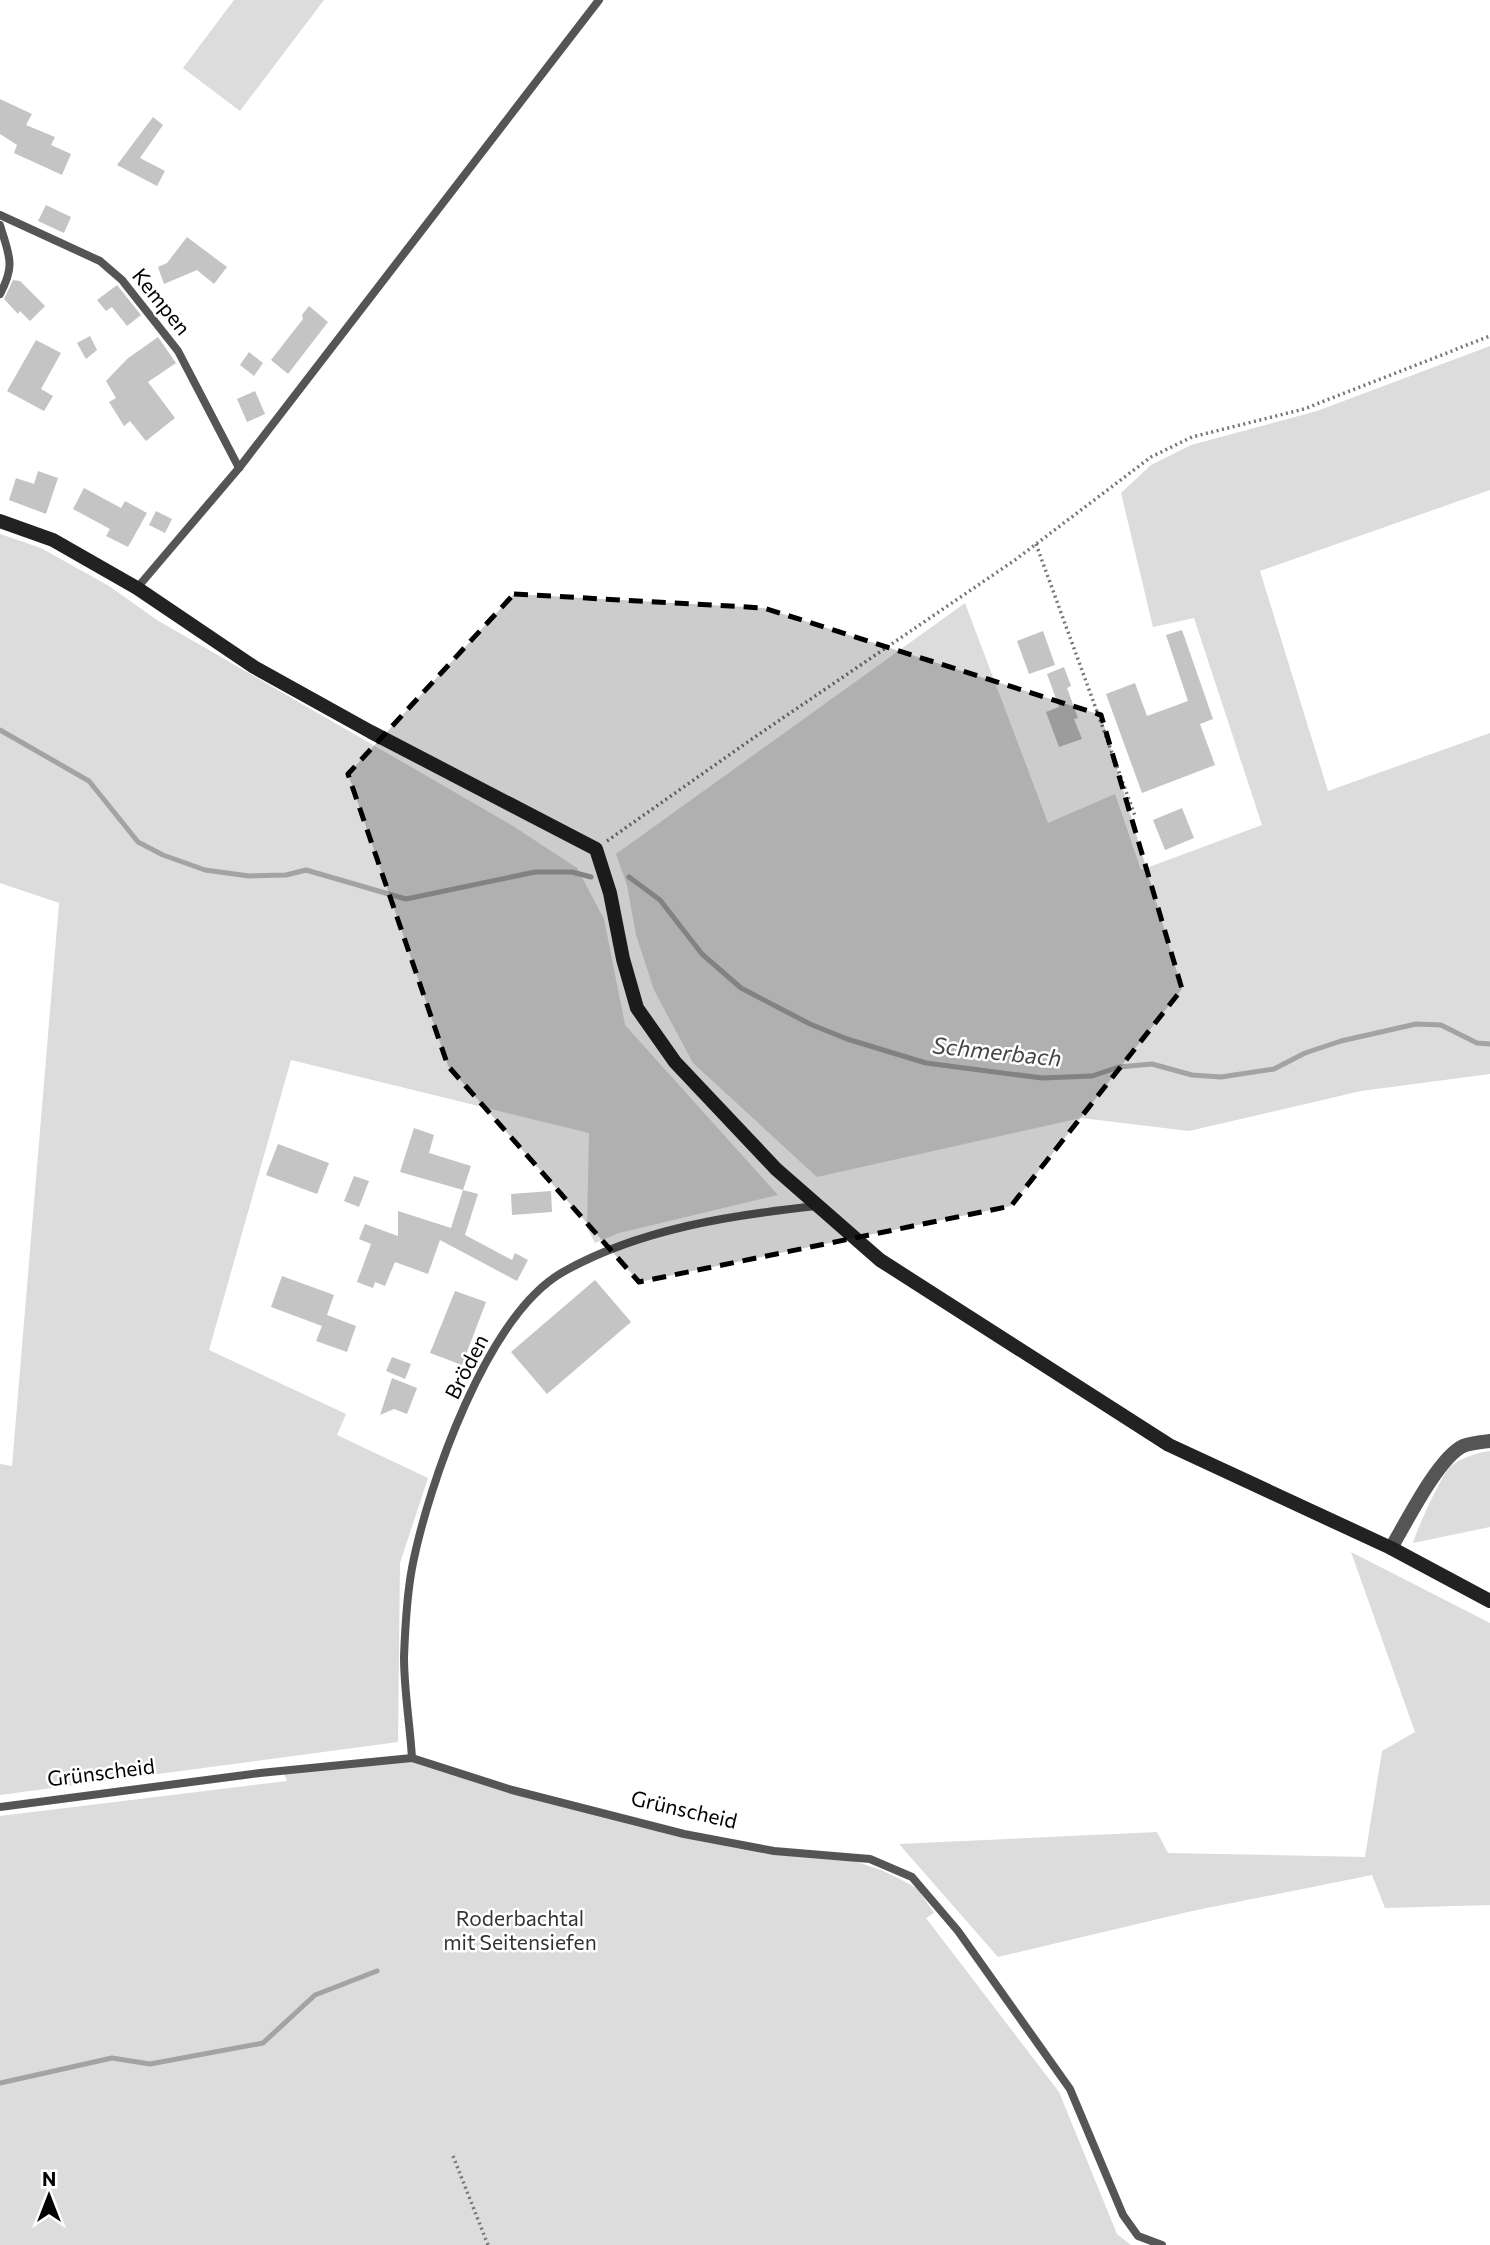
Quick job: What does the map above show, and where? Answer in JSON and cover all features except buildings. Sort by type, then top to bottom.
[{"type":"street","points":[[0,521],[53,540],[137,588],[254,667],[371,732],[596,849],[610,893],[623,959],[637,1008],[675,1062],[776,1169],[880,1260],[1169,1445],[1391,1548],[1490,1601]]},
{"type":"street","points":[[1391,1548],[1434,1476],[1448,1459],[1463,1446],[1490,1441]]},
{"type":"lane","points":[[137,588],[239,468],[599,0]]},
{"type":"lane","name":"Kempen","points":[[0,215],[100,261],[122,280],[178,351],[239,468]]},
{"type":"lane","points":[[0,225],[11,263],[9,276],[0,294]]},
{"type":"lane","name":"Bröden","points":[[412,1758],[404,1658],[412,1569],[434,1481],[481,1370],[522,1307],[561,1273],[637,1239],[750,1213],[817,1206]]},
{"type":"lane","name":"Grünscheid","points":[[0,1807],[273,1772],[412,1758],[512,1790],[684,1834],[774,1851],[870,1858],[912,1877],[958,1931],[1070,2089],[1123,2215],[1138,2236],[1162,2245]]},
{"type":"path","points":[[596,849],[1036,544],[1151,457],[1192,437],[1304,409],[1490,336]]},
{"type":"path","points":[[1036,544],[1135,816]]},
{"type":"path","points":[[453,2156],[488,2245]]},
{"type":"highlighted area","points":[[514,594],[764,608],[1101,715],[1182,989],[1011,1206],[639,1282],[448,1066],[348,774]]},
{"type":"green space","points":[[234,0],[324,0],[240,111],[183,68]]},
{"type":"green space","points":[[1490,346],[1490,490],[1260,571],[1328,791],[1490,733],[1490,1074],[1361,1091],[1189,1131],[1081,1118],[817,1177],[693,1063],[654,990],[636,935],[627,885],[616,854],[965,603],[1048,823],[1115,794],[1141,870],[1262,825],[1194,618],[1153,627],[1121,493],[1151,465],[1191,445],[1317,411]]},
{"type":"green space","points":[[0,534],[41,548],[109,586],[157,620],[513,826],[577,868],[604,919],[625,1025],[778,1195],[619,1233],[595,1243],[587,1228],[589,1133],[291,1060],[209,1350],[346,1414],[337,1435],[428,1478],[400,1563],[398,1742],[0,1795],[0,1464],[12,1466],[59,903],[0,883]]},
{"type":"green space","points":[[1490,1451],[1490,1527],[1413,1543],[1429,1504],[1449,1468],[1468,1456]]},
{"type":"green space","points":[[1351,1552],[1490,1623],[1490,1905],[1385,1908],[1372,1875],[1192,1911],[998,1957],[899,1844],[1157,1832],[1168,1853],[1365,1857],[1382,1751],[1415,1732]]},
{"type":"green space","name":"Roderbachtal mit Seitensiefen","points":[[407,1760],[635,1826],[756,1849],[842,1857],[881,1870],[918,1889],[934,1913],[926,1918],[1059,2092],[1117,2234],[1131,2245],[0,2245],[0,1816],[287,1781],[284,1773]]},
{"type":"waterway","name":"Schmerbach","points":[[0,730],[89,781],[138,842],[163,855],[205,870],[249,876],[286,875],[306,870],[406,899],[535,872],[572,872],[591,877]]},
{"type":"waterway","name":"Schmerbach","points":[[629,877],[660,900],[702,954],[741,988],[810,1024],[847,1039],[926,1063],[1042,1078],[1092,1076],[1119,1067],[1152,1064],[1192,1075],[1221,1077],[1274,1069],[1305,1053],[1341,1041],[1416,1024],[1441,1025],[1477,1043],[1490,1044]]},
{"type":"waterway","points":[[0,2083],[112,2058],[150,2064],[263,2043],[315,1995],[377,1971]]}]
